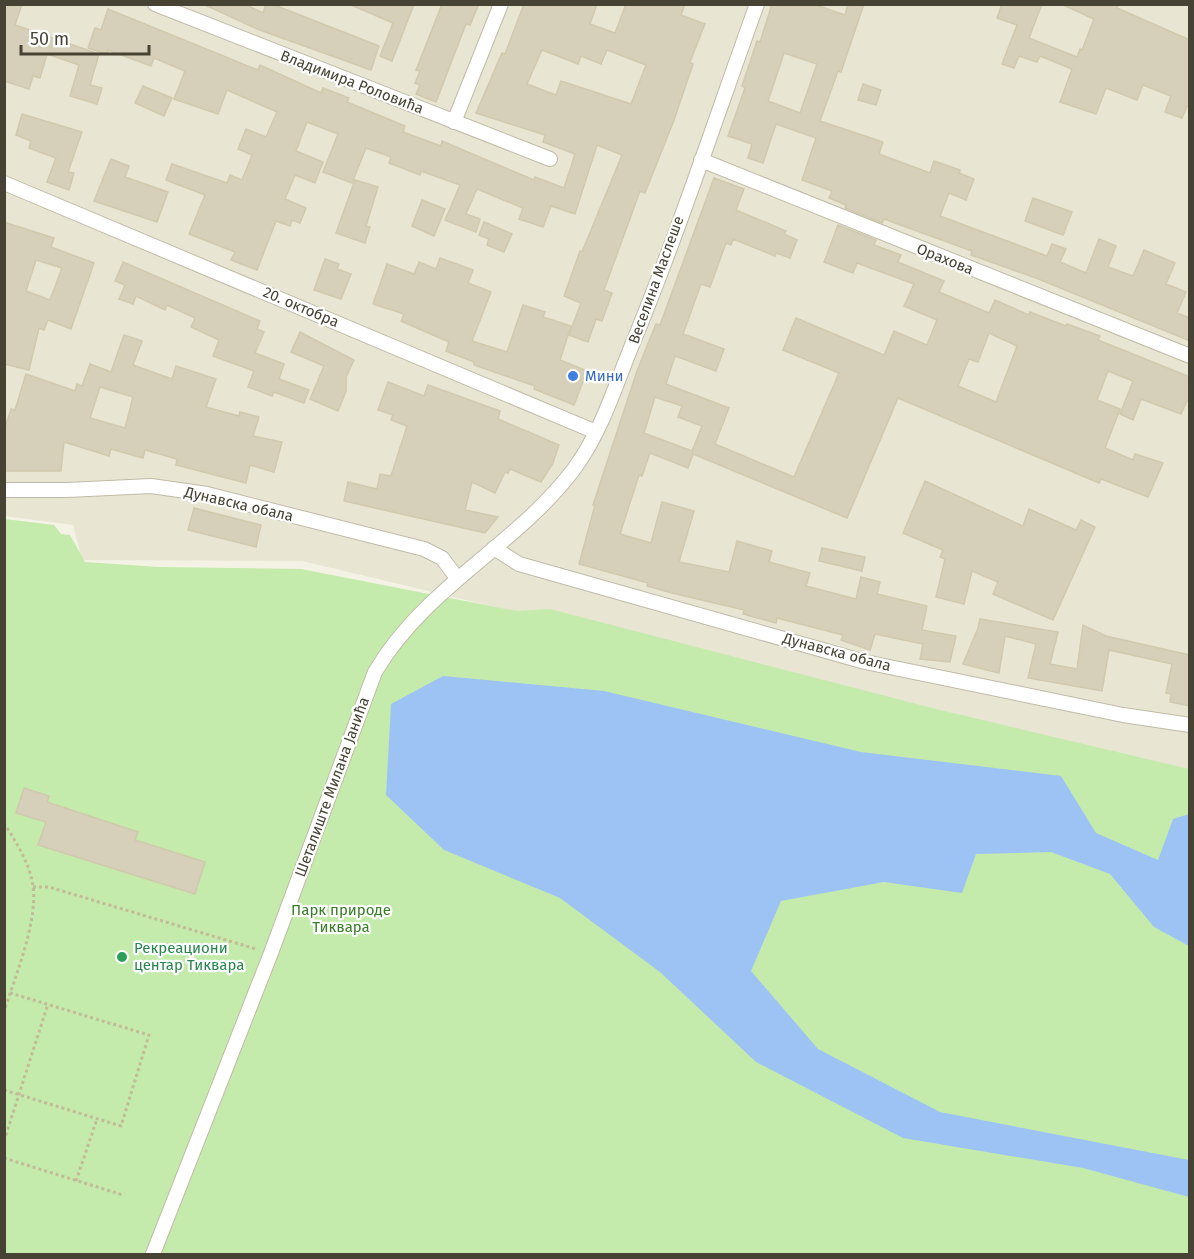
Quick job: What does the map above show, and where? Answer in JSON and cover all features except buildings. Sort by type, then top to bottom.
[{"type":"street","name":"Владимира Роловића","points":[[155,4],[175,8],[550,159]]},
{"type":"street","points":[[454,122],[501,4]]},
{"type":"street","name":"Веселина Маслеше","points":[[457,578],[549,498],[568,476],[596,432],[650,301],[756,4]]},
{"type":"street","name":"Орахова","points":[[700,160],[1190,356]]},
{"type":"street","name":"20. октобра","points":[[4,183],[596,432]]},
{"type":"street","name":"Дунавска обала","points":[[4,490],[67,490],[132,485],[207,494],[424,549],[442,558],[457,578]]},
{"type":"street","name":"Дунавска обала","points":[[494,548],[519,564],[865,662],[1123,715],[1190,725]]},
{"type":"street","name":"Шеталиште Милана Јанића","points":[[153,1254],[271,953],[375,672],[390,647],[411,621],[457,578]]},
{"type":"path","points":[[4,823],[18,845],[33,887],[28,933],[4,1012]]},
{"type":"path","points":[[33,887],[49,887],[271,953]]},
{"type":"path","points":[[4,1090],[121,1126],[149,1035],[10,993]]},
{"type":"path","points":[[4,1141],[48,1004]]},
{"type":"path","points":[[76,1181],[97,1119]]},
{"type":"path","points":[[4,1158],[123,1195]]},
{"type":"shaded area","points":[[5,5],[1189,5],[1189,772],[302,561],[82,560],[73,525],[5,516]]},
{"type":"green space","name":"Парк природе Тиквара","points":[[5,519],[54,525],[61,534],[70,535],[85,562],[159,567],[301,569],[517,611],[550,609],[932,708],[1189,769],[1189,1254],[5,1254]]},
{"type":"water","points":[[443,676],[604,691],[861,752],[1061,776],[1096,833],[1158,860],[1173,819],[1189,814],[1189,946],[1154,927],[1110,874],[1051,852],[976,854],[962,893],[884,882],[781,901],[751,971],[818,1049],[940,1112],[1189,1160],[1189,1197],[1083,1168],[903,1138],[756,1062],[660,972],[560,898],[444,850],[386,795],[391,704]]},
{"type":"place","name":"Мини","points":[[573,376]]},
{"type":"place","name":"Рекреациони центар Тиквара","points":[[122,957]]}]
